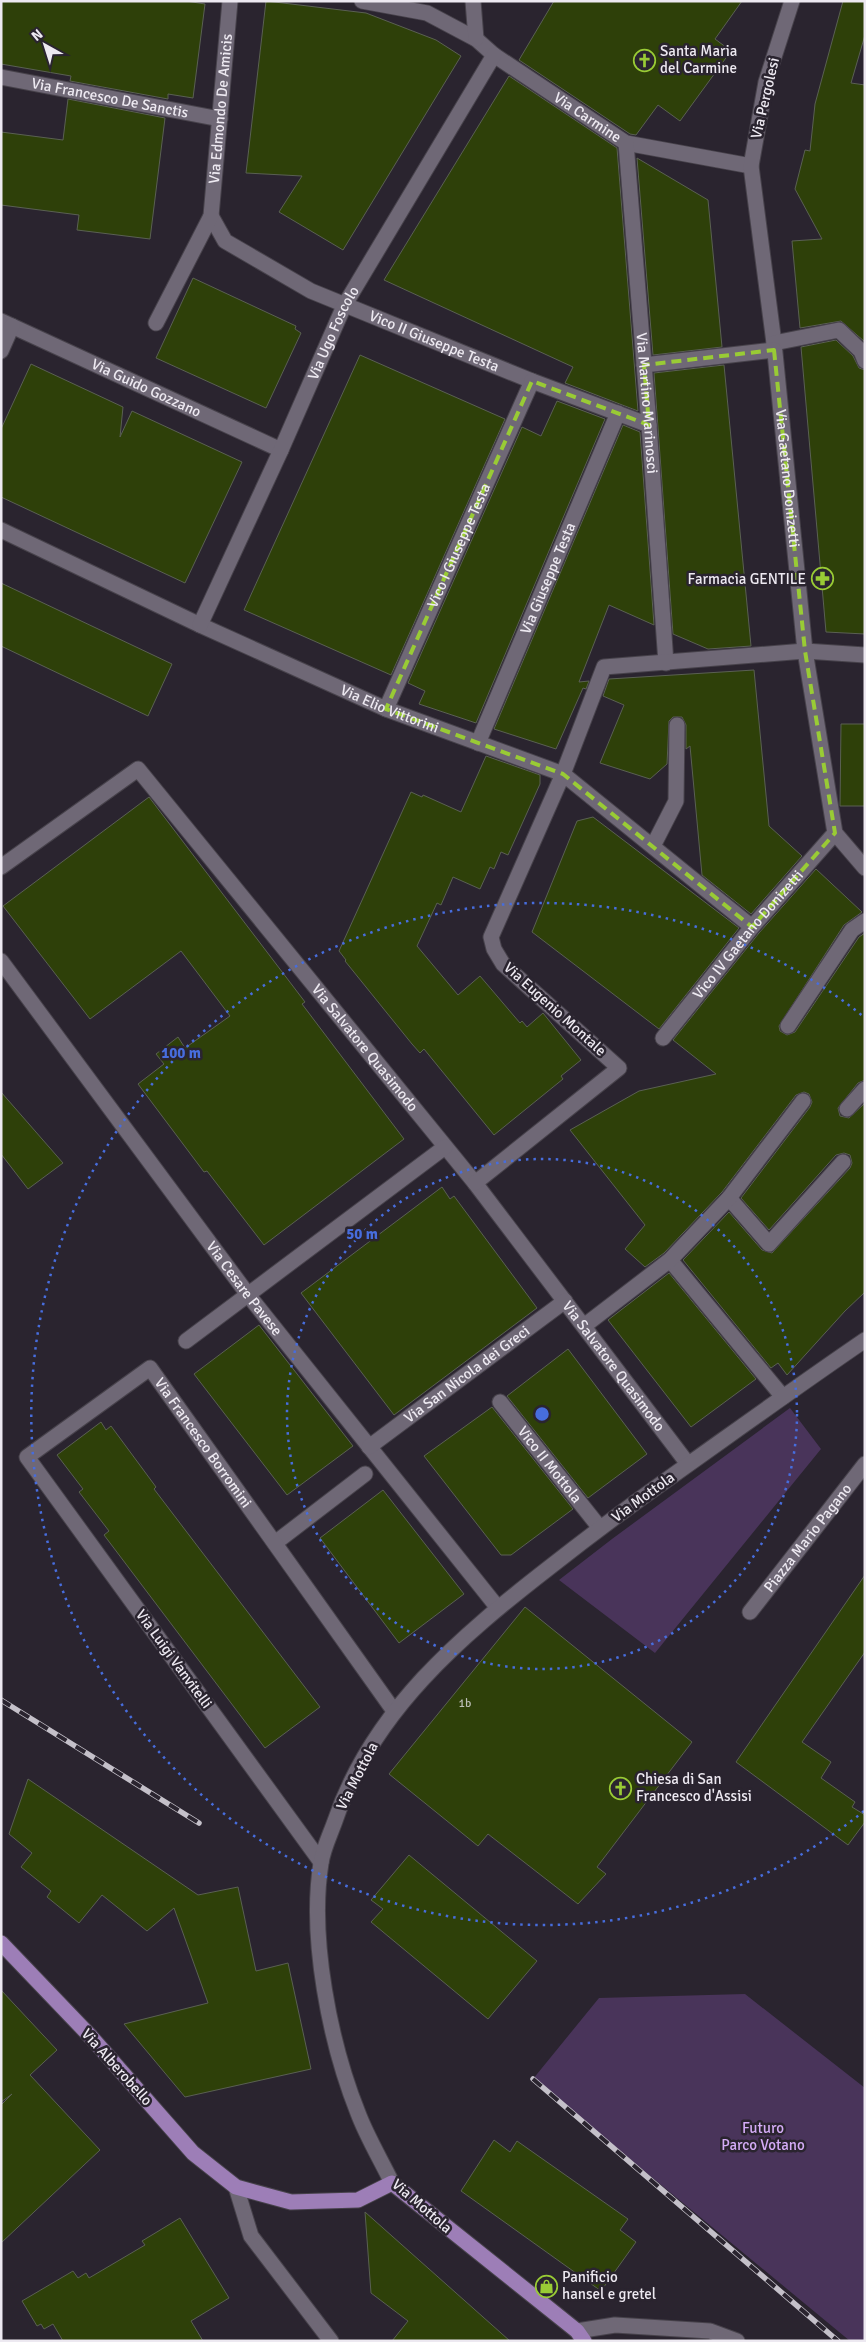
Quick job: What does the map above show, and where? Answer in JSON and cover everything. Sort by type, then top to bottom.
[{"type":"main road","name":"Via Alberobello","points":[[1,1943],[91,2037],[193,2153],[236,2187],[291,2202],[358,2200],[392,2183]]},
{"type":"main road","name":"Via Mottola","points":[[392,2183],[580,2336]]},
{"type":"street","name":"Via Edmondo De Amicis","points":[[211,216],[230,1]]},
{"type":"street","name":"Via Carmine","points":[[362,1],[427,13],[476,39],[494,55],[626,142],[751,166]]},
{"type":"street","points":[[473,1],[476,39]]},
{"type":"street","name":"Via Pergolesi","points":[[751,166],[766,82],[792,1]]},
{"type":"street","name":"Via Ugo Foscolo","points":[[200,625],[281,450],[344,306],[494,55]]},
{"type":"street","name":"Via Francesco De Sanctis","points":[[1,77],[220,119]]},
{"type":"street","name":"Via Martino Marinosci","points":[[626,142],[666,663]]},
{"type":"street","name":"Via Gaetano Donizetti","points":[[751,166],[774,346],[805,651],[835,832]]},
{"type":"street","points":[[156,323],[211,216]]},
{"type":"street","name":"Vico II Giuseppe Testa","points":[[211,216],[225,241],[302,286],[344,306],[532,381],[649,425]]},
{"type":"street","name":"Via Guido Gozzano","points":[[1,351],[6,324],[281,450]]},
{"type":"street","points":[[644,365],[774,346],[839,330],[861,351],[865,361]]},
{"type":"street","name":"Vico I Giuseppe Testa","points":[[386,709],[532,381]]},
{"type":"street","name":"Via Giuseppe Testa","points":[[478,743],[618,413]]},
{"type":"street","name":"Via Elio Vittorini","points":[[1,530],[200,625],[386,709],[563,774],[752,927]]},
{"type":"street","points":[[666,663],[805,651],[865,655]]},
{"type":"street","name":"Via Eugenio Montale","points":[[476,1183],[619,1068],[503,964],[494,950],[491,937],[563,774],[604,667],[666,663]]},
{"type":"street","points":[[653,846],[676,801],[677,725]]},
{"type":"street","name":"Via Salvatore Quasimodo","points":[[1,867],[138,769],[476,1183],[688,1464]]},
{"type":"street","points":[[835,832],[865,868]]},
{"type":"street","name":"Vico IV Gaetano Donizetti","points":[[663,1038],[752,927],[835,832]]},
{"type":"street","points":[[788,1026],[852,930],[865,921]]},
{"type":"street","name":"Via Cesare Pavese","points":[[1,961],[249,1296],[498,1608]]},
{"type":"street","points":[[847,1109],[865,1089]]},
{"type":"street","points":[[584,1326],[670,1260],[729,1198],[803,1101]]},
{"type":"street","points":[[186,1340],[249,1296],[445,1147]]},
{"type":"street","points":[[729,1198],[769,1244],[843,1162]]},
{"type":"street","points":[[670,1260],[783,1397]]},
{"type":"street","name":"Via San Nicola dei Greci","points":[[369,1447],[565,1301]]},
{"type":"street","name":"Via Mottola","points":[[392,2183],[358,2113],[335,2042],[322,1974],[317,1921],[321,1862],[339,1808],[365,1754],[394,1711],[463,1637],[498,1608],[600,1528],[865,1340]]},
{"type":"street","name":"Via Francesco Borromini","points":[[27,1457],[150,1368],[394,1711]]},
{"type":"street","name":"Vico II Mottola","points":[[500,1402],[600,1528]]},
{"type":"street","name":"Via Luigi Vanvitelli","points":[[27,1457],[321,1862]]},
{"type":"street","name":"Piazza Mario Pagano","points":[[750,1612],[865,1464]]},
{"type":"street","points":[[275,1543],[365,1474]]},
{"type":"street","points":[[236,2187],[251,2236],[331,2341]]},
{"type":"street","points":[[580,2336],[625,2326],[710,2331],[736,2341]]},
{"type":"highlighted area","points":[[774,350],[805,651],[835,833],[752,927],[563,774],[386,709],[532,381],[649,425],[644,365]]},
{"type":"green space","points":[[790,1408],[821,1449],[655,1653],[559,1580],[612,1539]]},
{"type":"green space","name":"Futuro Parco Votano","points":[[745,1994],[865,2088],[865,2341],[850,2341],[533,2079],[599,1998]]},
{"type":"building","points":[[1,1],[186,1],[205,4],[193,98],[168,94],[168,99],[70,81],[71,76],[1,64]]},
{"type":"building","points":[[266,1],[366,13],[436,40],[461,56],[343,250],[279,212],[302,176],[246,173]]},
{"type":"building","name":"Santa Maria del Carmine","points":[[554,1],[742,1],[715,39],[731,51],[680,121],[658,105],[636,135],[630,134],[519,60]]},
{"type":"building","points":[[843,1],[865,1],[865,35],[851,83],[865,85],[865,342],[841,321],[800,328],[792,241],[822,239],[795,189],[805,150],[810,151],[815,104]]},
{"type":"building","points":[[509,76],[617,148],[638,411],[565,383],[573,367],[384,280]]},
{"type":"building","points":[[68,99],[165,118],[150,239],[77,230],[79,215],[1,205],[1,132],[63,140]]},
{"type":"building","points":[[637,158],[708,200],[722,347],[653,355]]},
{"type":"building","points":[[193,278],[296,326],[295,329],[301,333],[266,408],[156,358]]},
{"type":"building","points":[[836,340],[853,356],[859,368],[865,370],[865,634],[826,632],[801,347]]},
{"type":"building","points":[[360,355],[505,419],[391,675],[244,610]]},
{"type":"building","points":[[31,364],[123,407],[120,437],[132,411],[242,462],[185,583],[1,497],[1,429]]},
{"type":"building","points":[[724,365],[751,646],[708,649],[673,634],[654,373]]},
{"type":"building","points":[[557,401],[605,419],[476,723],[419,704],[425,691],[408,683],[522,427],[541,436]]},
{"type":"building","points":[[623,425],[640,432],[654,625],[609,605],[579,682],[589,681],[586,689],[583,688],[556,749],[494,729]]},
{"type":"building","points":[[1,583],[172,664],[148,716],[1,646]]},
{"type":"building","points":[[754,670],[769,826],[802,856],[751,914],[702,875],[690,746],[686,749],[686,725],[682,717],[673,717],[669,721],[667,764],[650,779],[600,763],[624,705],[603,696],[609,679]]},
{"type":"building","points":[[841,724],[865,724],[865,806],[840,806]]},
{"type":"building","points":[[486,756],[540,775],[540,784],[508,855],[501,852],[494,869],[490,867],[480,889],[453,877],[441,905],[437,903],[417,946],[458,995],[480,976],[520,1023],[522,1021],[527,1027],[543,1013],[581,1060],[561,1076],[563,1079],[494,1135],[424,1049],[420,1053],[412,1044],[339,951],[411,792],[422,797],[423,795],[461,812]]},
{"type":"building","points":[[149,797],[305,1002],[302,1004],[404,1139],[264,1245],[207,1171],[204,1172],[138,1084],[164,1064],[156,1054],[178,1037],[185,1048],[230,1016],[181,951],[90,1019],[3,906]]},
{"type":"building","points":[[593,817],[739,928],[659,1029],[532,932],[577,821]]},
{"type":"building","points":[[816,869],[862,912],[844,925],[779,1026],[780,1031],[787,1035],[795,1032],[859,937],[865,933],[865,1080],[858,1083],[838,1108],[840,1116],[849,1118],[865,1103],[865,1292],[845,1311],[787,1375],[778,1363],[771,1368],[683,1260],[729,1212],[762,1250],[772,1253],[850,1168],[852,1163],[850,1155],[844,1153],[836,1155],[769,1230],[741,1198],[810,1107],[812,1102],[809,1094],[804,1092],[796,1095],[722,1192],[664,1253],[645,1267],[625,1249],[645,1225],[570,1130],[639,1091],[716,1074],[673,1040],[759,933]]},
{"type":"building","points":[[1,1092],[63,1163],[28,1189],[1,1154]]},
{"type":"building","points":[[442,1187],[450,1199],[454,1196],[537,1308],[394,1415],[301,1293]]},
{"type":"building","points":[[669,1273],[756,1379],[691,1427],[608,1320]]},
{"type":"building","points":[[259,1325],[353,1446],[287,1495],[194,1374]]},
{"type":"building","points":[[568,1349],[647,1454],[588,1498],[507,1396]]},
{"type":"building","points":[[492,1407],[573,1509],[511,1555],[501,1555],[424,1456]]},
{"type":"building","points":[[101,1422],[106,1430],[111,1426],[156,1487],[154,1489],[320,1707],[265,1748],[104,1535],[109,1531],[79,1492],[83,1489],[57,1455]]},
{"type":"building","points":[[383,1490],[464,1594],[399,1643],[320,1538]]},
{"type":"building","points":[[865,1575],[865,1652],[802,1742],[831,1762],[821,1778],[855,1802],[852,1807],[865,1815],[865,1822],[848,1845],[736,1762]]},
{"type":"building","points":[[525,1607],[692,1742],[597,1867],[606,1874],[578,1904],[488,1834],[478,1846],[389,1774]]},
{"type":"building","points":[[28,1779],[198,1895],[238,1887],[256,1971],[288,1963],[311,2069],[185,2097],[124,2024],[208,2003],[174,1908],[147,1931],[102,1895],[79,1923],[47,1897],[51,1891],[21,1867],[32,1853],[9,1834]]},
{"type":"building","points":[[409,1855],[537,1961],[488,2019],[371,1922],[383,1909],[371,1900]]},
{"type":"building","points":[[1,1990],[57,2050],[30,2075],[100,2150],[1,2243],[1,2105],[12,2094],[1,2102]]},
{"type":"building","points":[[494,2140],[510,2152],[517,2141],[628,2219],[620,2230],[636,2242],[601,2291],[461,2191]]},
{"type":"building","points":[[365,2212],[510,2341],[392,2341],[408,2321],[371,2293]]},
{"type":"building","points":[[180,2218],[229,2298],[191,2321],[203,2341],[63,2341],[53,2324],[44,2329],[41,2324],[37,2326],[22,2301],[73,2271],[78,2278],[86,2273],[89,2278],[145,2245],[142,2241]]},
{"type":"railway","points":[[1,1700],[199,1823]]},
{"type":"railway","points":[[533,2079],[838,2341]]},
{"type":"place","name":"Santa Maria del Carmine","points":[[644,60]]},
{"type":"place","name":"Farmacia GENTILE","points":[[822,579]]},
{"type":"place","name":"Chiesa di San Francesco d'Assisi","points":[[620,1788]]},
{"type":"place","name":"Panificio hansel e gretel","points":[[546,2286]]}]
